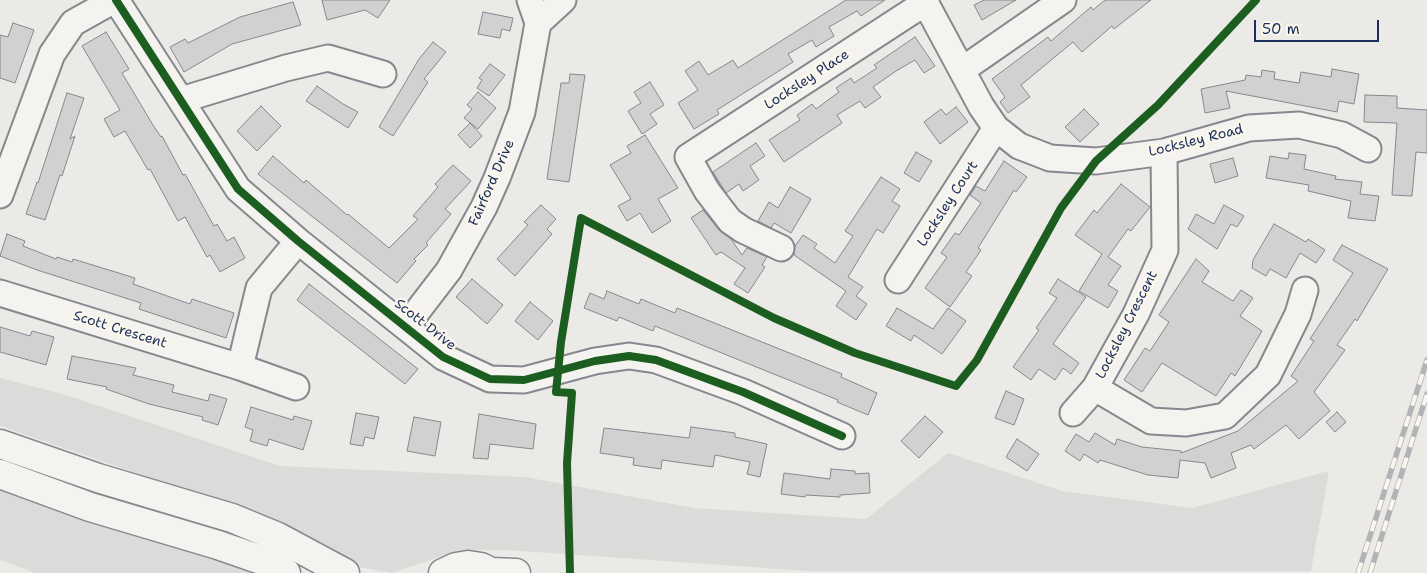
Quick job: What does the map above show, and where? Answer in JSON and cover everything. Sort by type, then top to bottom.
[{"type":"main road","points":[[0,444],[98,478],[232,518],[278,537],[345,573]]},
{"type":"main road","points":[[0,474],[90,507],[218,544],[267,562],[286,573]]},
{"type":"main road","points":[[443,573],[456,567],[468,565],[481,567],[493,573],[516,573]]},
{"type":"street","name":"Scott Drive","points":[[115,0],[238,189],[298,241],[443,357],[490,379],[524,380],[595,360],[629,356],[656,360],[743,392],[842,436]]},
{"type":"street","points":[[0,195],[52,54],[73,23],[115,0]]},
{"type":"street","name":"Fairford Drive","points":[[406,326],[449,270],[497,178],[522,112],[534,11],[563,0]]},
{"type":"street","points":[[962,70],[1063,0]]},
{"type":"street","name":"Locksley Road","points":[[925,3],[981,106],[996,128],[1019,146],[1050,158],[1096,161],[1164,152],[1250,128],[1299,125],[1342,135],[1368,149]]},
{"type":"street","name":"Locksley Place","points":[[781,248],[743,230],[730,221],[707,191],[688,158],[925,3]]},
{"type":"street","points":[[181,100],[286,68],[328,58],[383,74]]},
{"type":"street","name":"Locksley Court","points":[[898,280],[996,128]]},
{"type":"street","name":"Locksley Crescent","points":[[1164,152],[1165,250],[1136,314],[1095,388],[1151,421],[1186,423],[1225,416],[1268,375],[1298,314],[1305,290]]},
{"type":"street","points":[[240,367],[259,288],[298,241]]},
{"type":"street","name":"Scott Crescent","points":[[0,293],[240,367],[296,387]]},
{"type":"street","points":[[1073,413],[1095,388]]},
{"type":"shaded area","points":[[0,378],[63,394],[280,466],[525,477],[694,508],[866,519],[948,453],[1062,491],[1192,508],[1329,471],[1311,571],[808,571],[507,550],[459,550],[392,573],[359,567],[281,523],[0,426]]},
{"type":"shaded area","points":[[0,482],[261,573],[35,573],[0,560]]},
{"type":"building","points":[[322,0],[390,0],[378,18],[365,10],[327,20]]},
{"type":"building","points":[[846,0],[885,0],[861,16],[857,11],[829,27],[834,36],[816,47],[812,40],[788,54],[793,62],[717,110],[719,114],[694,129],[678,103],[698,90],[685,71],[699,61],[708,75],[733,60],[738,68]]},
{"type":"building","points":[[984,0],[1016,0],[982,20],[974,5]]},
{"type":"building","points":[[1105,0],[1151,0],[1114,29],[1112,26],[1082,52],[1073,42],[1021,85],[1030,97],[1008,113],[1000,102],[1005,97],[992,79],[1048,37],[1051,41],[1091,7],[1093,10]]},
{"type":"building","points":[[293,2],[301,25],[232,44],[184,72],[170,47],[185,39],[188,43],[240,17]]},
{"type":"building","points":[[483,12],[513,18],[510,31],[502,29],[500,38],[478,34]]},
{"type":"building","points":[[13,23],[34,30],[15,83],[0,78],[0,35],[8,37]]},
{"type":"building","points":[[106,32],[129,69],[122,73],[153,125],[162,136],[183,175],[185,174],[214,226],[217,224],[227,241],[234,237],[245,258],[220,272],[210,255],[207,257],[185,217],[178,221],[150,169],[148,170],[125,131],[114,137],[104,119],[120,110],[82,46]]},
{"type":"building","points":[[915,37],[935,66],[924,73],[915,60],[896,71],[873,87],[881,97],[865,108],[860,101],[837,115],[842,123],[784,162],[769,140],[800,120],[797,115],[812,104],[816,109],[839,92],[836,88],[851,78],[854,83],[877,68],[874,65]]},
{"type":"building","points":[[433,42],[446,52],[424,79],[428,82],[393,136],[379,127],[419,59]]},
{"type":"building","points":[[490,64],[505,75],[489,96],[477,88],[482,80],[479,78]]},
{"type":"building","points":[[1332,69],[1359,74],[1354,104],[1339,101],[1337,112],[1226,91],[1230,108],[1205,113],[1201,89],[1245,80],[1246,75],[1261,77],[1262,70],[1275,72],[1274,79],[1299,83],[1301,72],[1331,77]]},
{"type":"building","points":[[570,74],[585,75],[569,182],[547,179],[561,83],[569,83]]},
{"type":"building","points":[[650,82],[664,105],[650,114],[657,124],[642,134],[628,111],[641,103],[634,92]]},
{"type":"building","points":[[317,86],[358,112],[348,128],[306,101]]},
{"type":"building","points":[[478,92],[496,108],[478,129],[464,118],[472,109],[467,105]]},
{"type":"building","points":[[67,93],[84,98],[70,139],[75,136],[45,220],[26,214]]},
{"type":"building","points":[[1365,95],[1397,96],[1397,108],[1427,110],[1427,153],[1416,152],[1412,196],[1392,195],[1397,123],[1364,122]]},
{"type":"building","points":[[261,106],[281,126],[257,151],[237,131]]},
{"type":"building","points":[[956,107],[968,122],[940,144],[924,122],[941,109],[946,115]]},
{"type":"building","points":[[1084,109],[1099,124],[1080,142],[1065,127]]},
{"type":"building","points":[[470,123],[482,136],[470,148],[458,135]]},
{"type":"building","points":[[645,135],[678,188],[658,199],[671,221],[652,233],[640,213],[627,221],[618,206],[631,199],[610,165],[631,153],[627,146]]},
{"type":"building","points":[[756,143],[765,156],[750,166],[759,180],[743,191],[739,184],[726,193],[713,172]]},
{"type":"building","points":[[916,152],[932,161],[919,182],[904,173]]},
{"type":"building","points":[[1289,153],[1306,155],[1304,169],[1336,176],[1335,179],[1362,182],[1360,194],[1379,196],[1375,221],[1348,218],[1351,201],[1308,191],[1309,185],[1266,178],[1270,156],[1288,159]]},
{"type":"building","points":[[273,156],[304,183],[306,180],[389,248],[418,219],[413,216],[438,187],[435,184],[453,165],[471,181],[445,209],[451,214],[426,243],[428,245],[414,259],[416,261],[397,283],[258,174]]},
{"type":"building","points":[[1233,158],[1238,176],[1215,183],[1210,164]]},
{"type":"building","points":[[1004,161],[1027,177],[1016,192],[1014,190],[978,248],[981,250],[966,272],[972,276],[950,307],[925,288],[947,257],[941,253],[955,233],[959,235],[981,203],[970,195],[976,186],[985,191]]},
{"type":"building","points":[[881,177],[900,189],[892,201],[900,206],[883,233],[877,229],[848,277],[863,287],[856,296],[867,304],[856,320],[836,306],[846,291],[794,255],[795,246],[803,235],[817,244],[814,248],[835,263],[853,236],[845,231]]},
{"type":"building","points":[[1121,184],[1150,207],[1131,231],[1128,229],[1108,257],[1121,266],[1108,285],[1118,291],[1108,308],[1079,291],[1102,254],[1075,235],[1094,210],[1097,213]]},
{"type":"building","points":[[790,187],[811,199],[791,233],[774,223],[771,228],[758,221],[769,202],[778,208]]},
{"type":"building","points":[[541,205],[556,219],[547,229],[552,234],[515,276],[497,259],[528,225],[524,222]]},
{"type":"building","points":[[1224,205],[1244,216],[1237,227],[1231,224],[1217,249],[1188,229],[1196,214],[1214,224]]},
{"type":"building","points":[[703,210],[719,230],[731,239],[742,255],[747,248],[767,257],[762,265],[765,267],[748,293],[734,284],[745,268],[721,252],[716,255],[691,218]]},
{"type":"building","points":[[1274,224],[1306,242],[1308,239],[1325,250],[1316,263],[1300,253],[1286,278],[1270,269],[1266,276],[1252,268],[1253,260]]},
{"type":"building","points":[[7,234],[25,241],[23,246],[56,259],[57,257],[72,262],[73,259],[135,278],[133,284],[190,304],[192,299],[234,313],[226,338],[139,309],[141,303],[37,270],[0,256]]},
{"type":"building","points":[[1342,245],[1388,269],[1357,321],[1355,319],[1337,345],[1345,350],[1314,392],[1330,411],[1299,439],[1286,425],[1254,449],[1251,445],[1231,453],[1236,468],[1211,478],[1205,463],[1180,460],[1178,478],[1148,475],[1100,460],[1098,463],[1084,454],[1080,461],[1065,451],[1076,434],[1089,442],[1095,433],[1115,445],[1117,439],[1142,447],[1181,451],[1181,453],[1238,431],[1298,381],[1291,376],[1314,341],[1310,339],[1353,273],[1333,260]]},
{"type":"building","points":[[1196,259],[1209,271],[1202,282],[1233,301],[1241,290],[1253,298],[1240,316],[1262,331],[1235,376],[1231,373],[1216,396],[1162,363],[1142,392],[1124,380],[1145,348],[1150,351],[1169,322],[1159,315]]},
{"type":"building","points":[[472,279],[503,305],[487,324],[456,297]]},
{"type":"building","points":[[1058,279],[1086,297],[1053,344],[1079,363],[1071,374],[1063,368],[1055,380],[1039,369],[1031,380],[1013,367],[1039,330],[1036,328],[1057,298],[1049,293]]},
{"type":"building","points":[[309,284],[418,369],[405,384],[297,300]]},
{"type":"building","points":[[607,291],[639,304],[641,299],[675,313],[677,308],[842,374],[841,377],[877,393],[868,415],[837,402],[838,400],[655,326],[653,331],[619,317],[617,321],[584,308],[590,293],[604,299]]},
{"type":"building","points":[[530,302],[553,321],[538,340],[515,321]]},
{"type":"building","points":[[897,308],[933,329],[948,308],[966,321],[942,354],[914,335],[911,341],[886,326]]},
{"type":"building","points":[[0,327],[30,336],[32,331],[54,337],[46,365],[0,352]]},
{"type":"building","points":[[72,356],[136,368],[133,375],[174,385],[172,392],[208,401],[210,394],[227,399],[218,425],[202,420],[203,417],[149,404],[106,389],[107,387],[67,379]]},
{"type":"building","points":[[1006,391],[1024,399],[1014,425],[995,418]]},
{"type":"building","points":[[251,407],[293,420],[294,416],[312,421],[303,450],[269,439],[267,446],[250,441],[253,430],[245,427]]},
{"type":"building","points":[[1337,412],[1346,422],[1335,432],[1326,422]]},
{"type":"building","points":[[356,413],[379,417],[374,439],[365,437],[363,446],[350,444]]},
{"type":"building","points":[[479,414],[536,424],[533,449],[490,444],[488,459],[473,458]]},
{"type":"building","points":[[925,416],[943,432],[919,458],[901,441]]},
{"type":"building","points":[[414,417],[441,422],[435,456],[407,451]]},
{"type":"building","points":[[691,427],[735,433],[735,437],[767,444],[760,477],[747,474],[750,462],[715,455],[713,467],[662,460],[661,469],[633,465],[634,458],[600,453],[604,428],[689,438]]},
{"type":"building","points":[[1017,439],[1039,454],[1027,471],[1006,457]]},
{"type":"building","points":[[831,469],[855,471],[855,474],[869,473],[870,493],[840,495],[840,497],[806,495],[805,497],[781,494],[784,473],[830,479]]},
{"type":"railway","points":[[1358,573],[1427,360]]},
{"type":"railway","points":[[1370,573],[1427,394]]},
{"type":"cycle path","points":[[116,0],[238,189],[298,241],[443,357],[490,379],[524,380],[595,361],[629,356],[656,360],[743,392],[842,436]]},
{"type":"cycle path","points":[[570,573],[567,463],[572,393],[556,392],[561,342],[581,218],[774,318],[855,353],[956,386],[977,360],[1061,208],[1096,161],[1158,105],[1256,0]]}]
